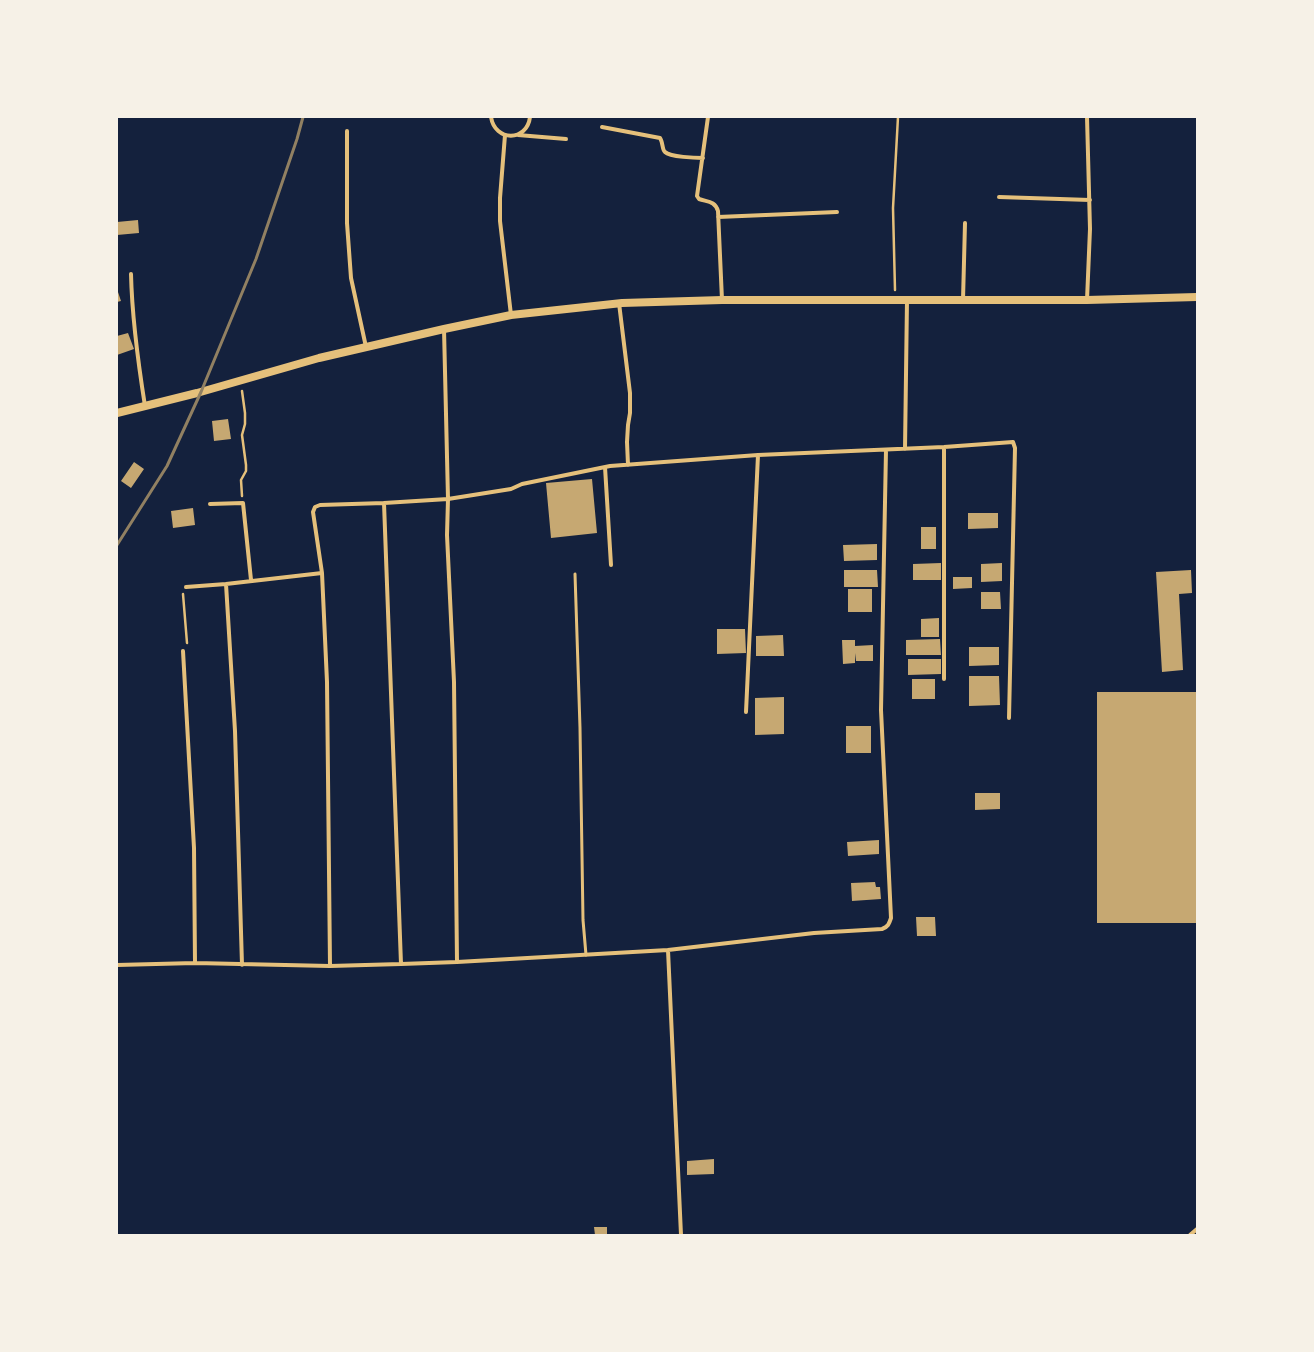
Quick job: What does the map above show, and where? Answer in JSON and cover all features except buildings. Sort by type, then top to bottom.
[{"type":"main road","points":[[117,413],[240,381],[319,358],[444,328],[511,315],[619,303],[722,300],[1087,300],[1197,298]]},
{"type":"street","points":[[491,117],[492,124],[495,129],[505,135],[566,139]]},
{"type":"street","points":[[518,135],[527,127],[530,117]]},
{"type":"street","points":[[708,117],[697,196],[699,199],[716,205],[718,217],[722,300]]},
{"type":"street","points":[[1087,117],[1090,200],[1087,300]]},
{"type":"street","points":[[602,127],[660,138],[665,153],[671,155],[703,158]]},
{"type":"street","points":[[347,131],[348,223],[351,278],[366,347]]},
{"type":"street","points":[[505,135],[500,198],[500,221],[511,315]]},
{"type":"street","points":[[999,197],[1090,200]]},
{"type":"street","points":[[718,217],[837,212]]},
{"type":"street","points":[[962,300],[965,223]]},
{"type":"street","points":[[131,274],[132,315],[145,406]]},
{"type":"street","points":[[905,449],[908,300]]},
{"type":"street","points":[[619,303],[630,393],[628,465]]},
{"type":"street","points":[[444,328],[448,499],[447,535],[454,682],[457,962]]},
{"type":"street","points":[[330,966],[328,725],[322,573],[313,512],[315,507],[320,505],[448,499],[511,489],[522,484],[606,467],[628,465],[758,455],[886,450],[1013,442],[1015,448],[1009,718]]},
{"type":"street","points":[[944,447],[944,678]]},
{"type":"street","points":[[117,965],[195,963],[330,966],[457,962],[668,950],[814,933],[882,929],[887,927],[891,918],[881,710],[886,450]]},
{"type":"street","points":[[746,712],[758,455]]},
{"type":"street","points":[[606,467],[611,565]]},
{"type":"street","points":[[210,504],[243,503],[251,580]]},
{"type":"street","points":[[384,503],[401,964]]},
{"type":"street","points":[[186,587],[322,573]]},
{"type":"street","points":[[226,584],[235,731],[242,965]]},
{"type":"street","points":[[183,651],[194,848],[195,963]]},
{"type":"street","points":[[668,950],[680,1235]]},
{"type":"street","points":[[1190,1235],[1197,1229]]},
{"type":"lane","points":[[574,574],[580,728],[583,920],[586,955]]},
{"type":"path","points":[[895,300],[893,208],[898,117]]},
{"type":"path","points":[[240,381],[245,413],[245,424],[242,436],[246,471],[241,480],[243,503]]},
{"type":"path","points":[[183,651],[187,643],[183,591],[186,587]]},
{"type":"railway","points":[[117,545],[167,466],[201,392],[256,259],[297,139],[303,117]]}]
